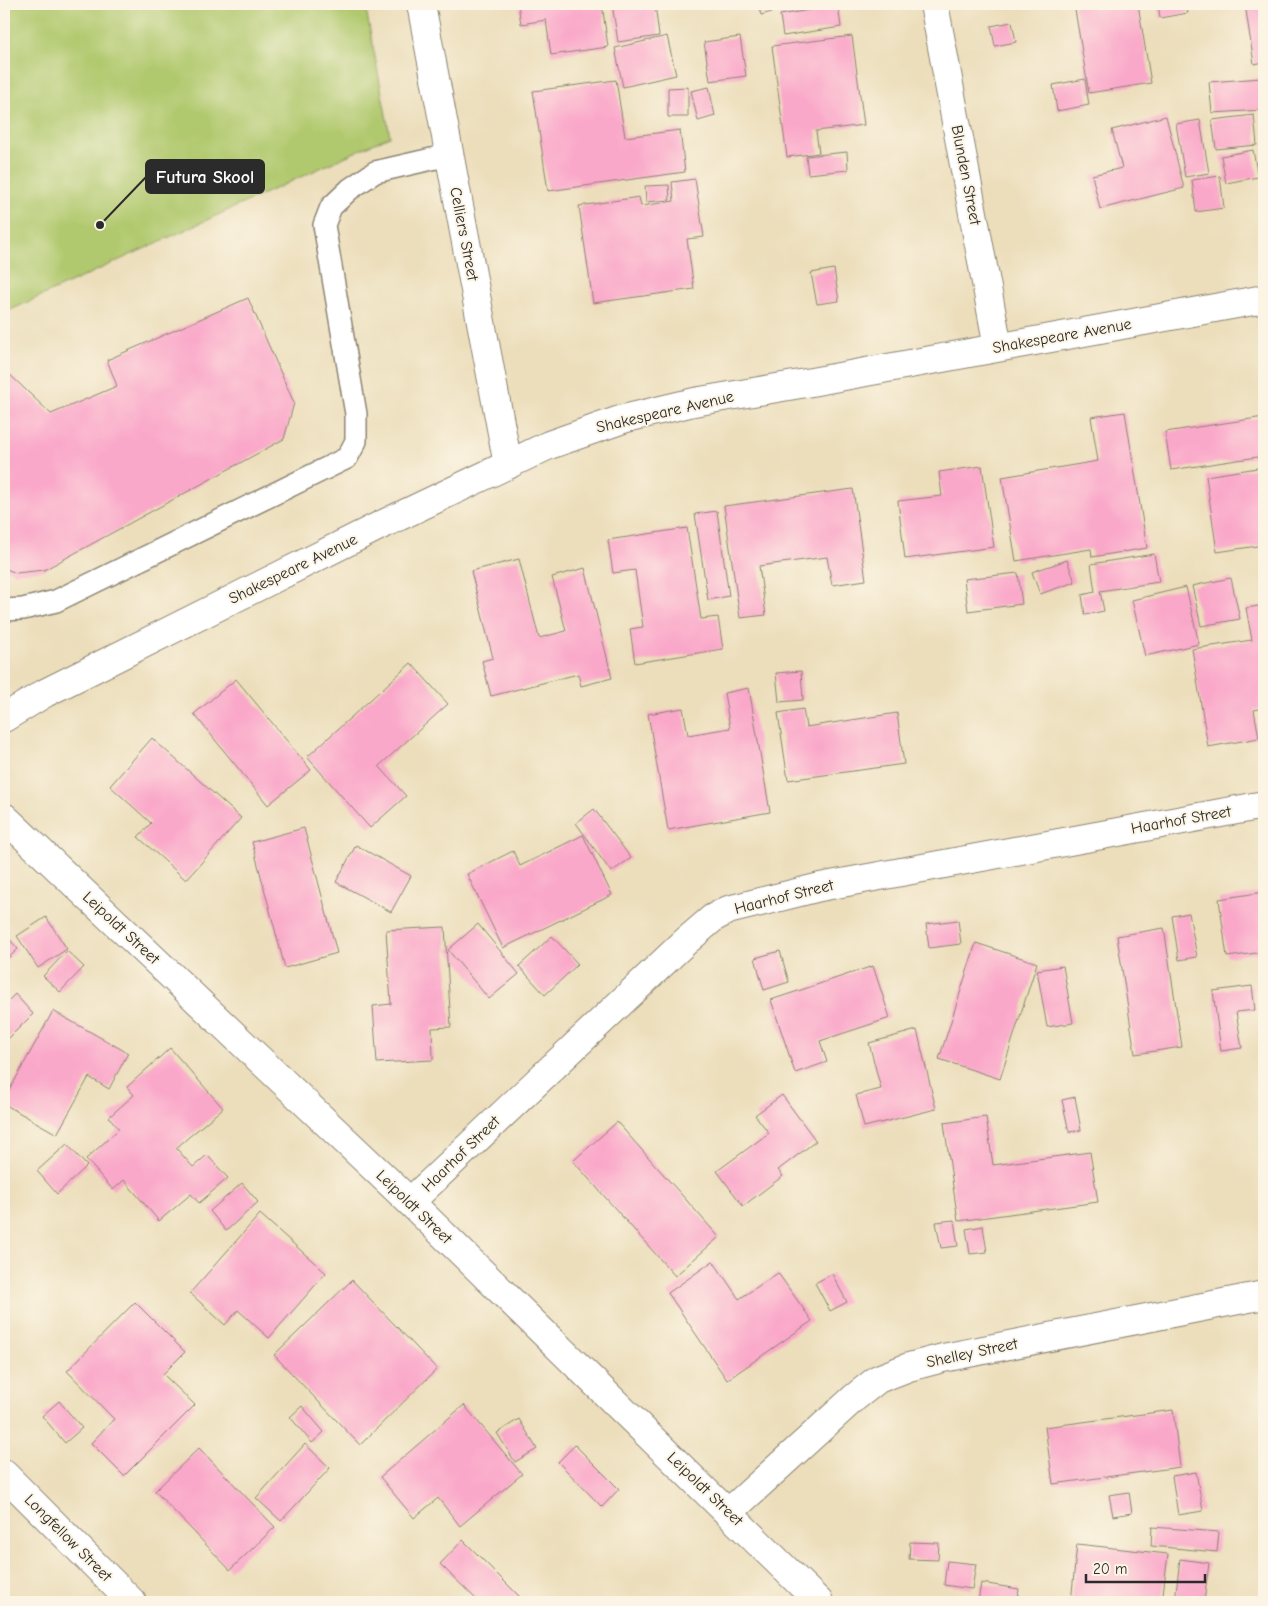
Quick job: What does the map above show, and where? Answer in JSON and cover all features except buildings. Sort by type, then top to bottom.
[{"type":"street","name":"Celliers Street","points":[[421,4],[508,465]]},
{"type":"street","name":"Blunden Street","points":[[934,4],[998,347]]},
{"type":"street","name":"Shakespeare Avenue","points":[[4,718],[45,693],[378,526],[549,445],[623,419],[694,402],[806,384],[1264,299]]},
{"type":"street","name":"Haarhof Street","points":[[410,1202],[684,942],[713,918],[728,910],[820,887],[1264,805]]},
{"type":"street","name":"Leipoldt Street","points":[[4,817],[410,1202],[819,1602]]},
{"type":"street","name":"Shelley Street","points":[[728,1512],[854,1398],[878,1379],[909,1366],[1264,1295]]},
{"type":"street","name":"Longfellow Street","points":[[4,1474],[132,1602]]},
{"type":"lane","points":[[4,610],[23,609],[56,601],[347,458],[356,441],[356,414],[324,225],[331,207],[350,189],[374,172],[449,154]]},
{"type":"green space","points":[[4,4],[365,4],[390,136],[4,313]]},
{"type":"place","name":"Futura Skool","points":[[100,225]]}]
